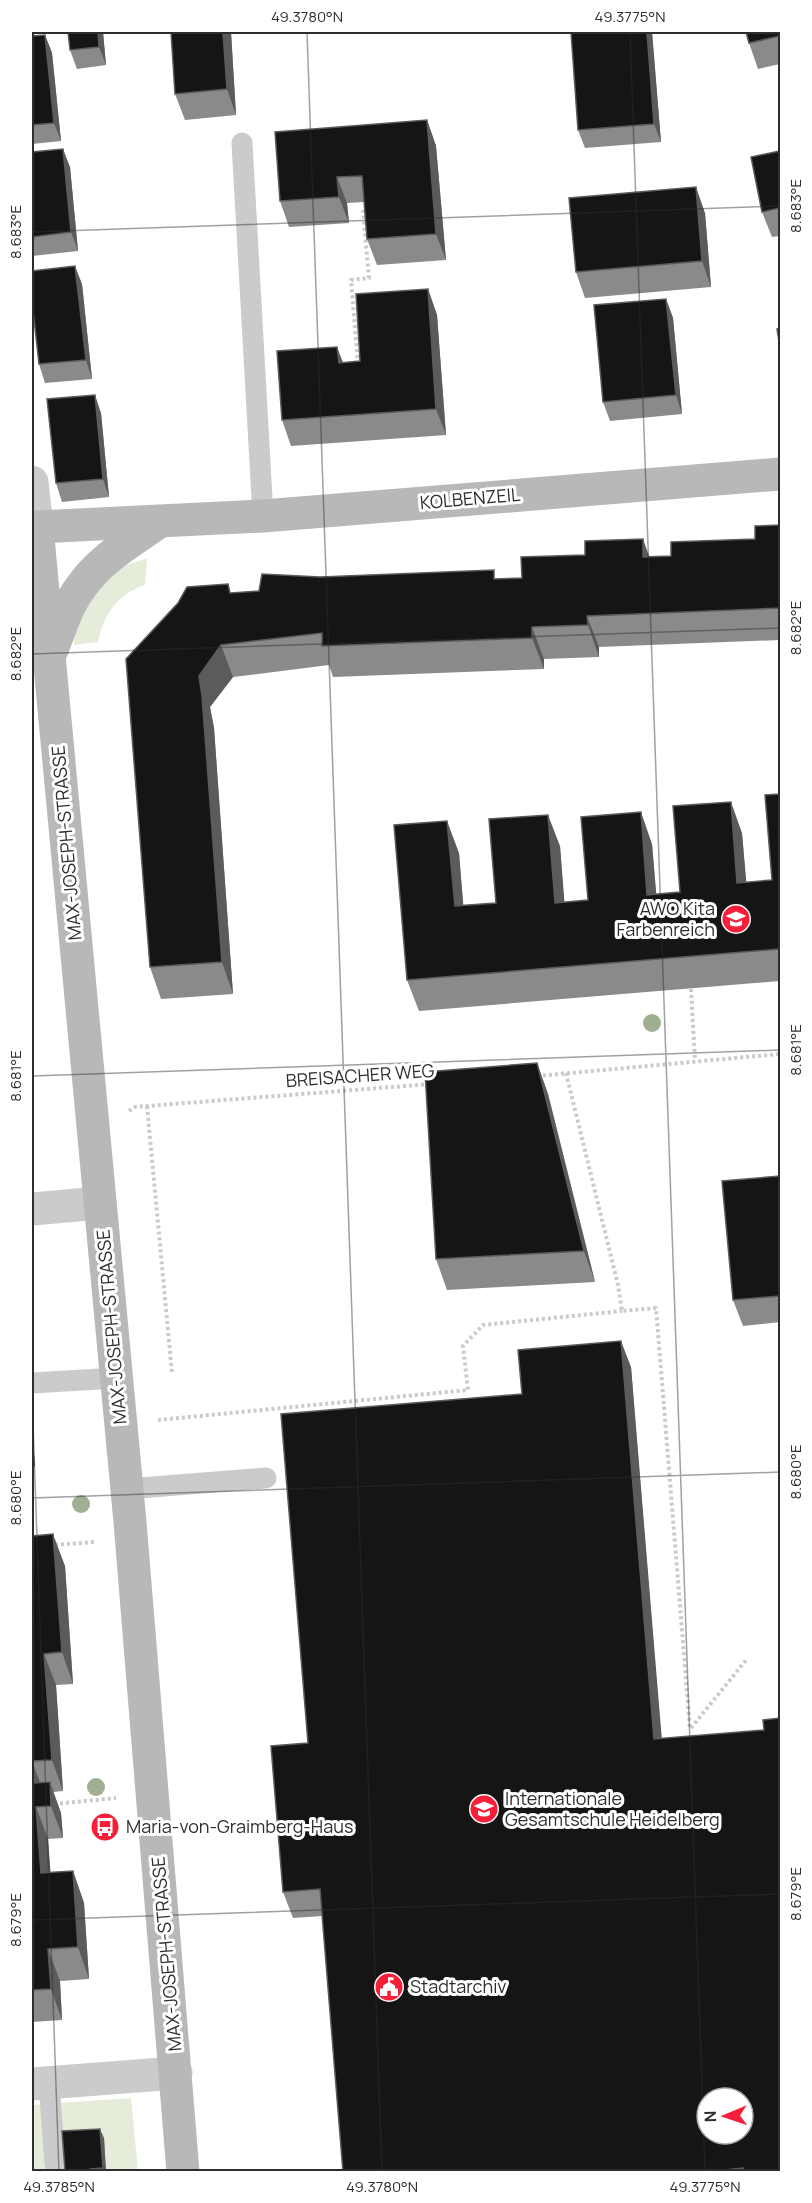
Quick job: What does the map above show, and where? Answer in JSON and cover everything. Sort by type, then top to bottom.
[{"type":"street","name":"KOLBENZEIL","points":[[34,527],[263,516],[780,474]]},
{"type":"street","name":"MAX-JOSEPH-STRASSE","points":[[32,482],[34,527],[50,656],[132,1539],[183,2172]]},
{"type":"street","points":[[50,656],[60,627],[80,587],[99,566],[159,522]]},
{"type":"street","points":[[32,1209],[100,1203]]},
{"type":"street","points":[[40,2083],[176,2073]]},
{"type":"lane","points":[[242,143],[263,516]]},
{"type":"lane","points":[[32,1383],[117,1378]]},
{"type":"lane","points":[[127,1489],[266,1478]]},
{"type":"lane","points":[[40,2083],[54,2164]]},
{"type":"path","points":[[358,372],[351,280],[369,278],[363,210]]},
{"type":"path","points":[[691,989],[694,1061]]},
{"type":"path","points":[[531,1076],[780,1054]]},
{"type":"path","points":[[566,1073],[618,1285],[622,1311]]},
{"type":"path","name":"BREISACHER WEG","points":[[94,1129],[115,1127],[124,1113],[135,1107],[438,1083]]},
{"type":"path","points":[[147,1106],[172,1373]]},
{"type":"path","points":[[121,1423],[468,1390],[463,1346],[483,1325],[656,1308],[690,1729],[747,1659]]},
{"type":"path","points":[[54,1545],[132,1539]]},
{"type":"path","points":[[45,1805],[154,1795]]},
{"type":"green space","points":[[147,558],[145,585],[127,594],[114,606],[104,622],[98,642],[74,645],[74,625],[91,593],[124,566]]},
{"type":"green space","points":[[131,2098],[138,2171],[32,2172],[32,2105]]},
{"type":"building","points":[[68,32],[98,32],[99,47],[70,50]]},
{"type":"building","points":[[171,32],[223,32],[227,89],[175,94]]},
{"type":"building","points":[[571,32],[647,32],[654,124],[578,130]]},
{"type":"building","points":[[746,32],[780,32],[780,36],[749,43]]},
{"type":"building","points":[[45,35],[54,123],[32,125],[32,36]]},
{"type":"building","points":[[427,120],[436,234],[367,239],[362,176],[337,177],[339,197],[280,201],[275,132]]},
{"type":"building","points":[[63,149],[71,232],[32,237],[32,152]]},
{"type":"building","points":[[780,151],[780,208],[762,212],[751,157]]},
{"type":"building","points":[[696,187],[702,261],[576,272],[569,198]]},
{"type":"building","points":[[75,266],[86,360],[39,364],[32,301],[32,271]]},
{"type":"building","points":[[428,289],[436,409],[282,420],[277,351],[337,347],[339,363],[360,361],[356,294]]},
{"type":"building","points":[[666,299],[676,395],[603,402],[594,305]]},
{"type":"building","points":[[780,328],[780,347],[777,329]]},
{"type":"building","points":[[95,395],[103,479],[56,483],[47,399]]},
{"type":"building","points":[[780,525],[780,608],[587,616],[588,625],[532,627],[532,638],[322,646],[322,633],[221,645],[199,676],[222,962],[150,967],[126,659],[178,603],[187,587],[228,584],[230,593],[259,591],[262,574],[320,577],[494,570],[494,579],[522,578],[521,557],[585,555],[585,541],[643,539],[643,557],[671,556],[671,542],[755,539],[755,526]]},
{"type":"building","name":"AWO Kita Farbenreich","points":[[780,794],[780,949],[407,980],[394,825],[447,821],[455,906],[496,903],[489,819],[548,815],[555,903],[588,900],[581,817],[641,812],[647,895],[680,892],[673,806],[731,802],[737,883],[772,880],[765,795]]},
{"type":"building","points":[[537,1063],[584,1251],[436,1259],[425,1072]]},
{"type":"building","points":[[780,1176],[780,1296],[733,1300],[722,1181]]},
{"type":"building","name":"Internationale Gesamtschule Heidelberg","points":[[621,1341],[654,1739],[764,1730],[763,1720],[780,1718],[780,2172],[743,2172],[743,2168],[705,2172],[343,2172],[320,1889],[283,1892],[271,1746],[308,1743],[281,1414],[522,1394],[518,1350]]},
{"type":"building","points":[[53,1534],[62,1652],[44,1654],[52,1760],[32,1761],[32,1536]]},
{"type":"building","points":[[32,1761],[33,1783],[50,1782],[51,1806],[36,1807],[41,1873],[73,1871],[78,1947],[48,1949],[51,1989],[32,1990]]},
{"type":"building","points":[[100,2129],[103,2168],[90,2169],[90,2172],[59,2172],[65,2170],[62,2131]]},
{"type":"place","name":"AWO Kita Farbenreich","points":[[736,919]]},
{"type":"place","name":"Internationale Gesamtschule Heidelberg","points":[[484,1809]]},
{"type":"place","name":"Maria-von-Graimberg-Haus","points":[[105,1827]]},
{"type":"place","name":"Stadtarchiv","points":[[389,1987]]}]
